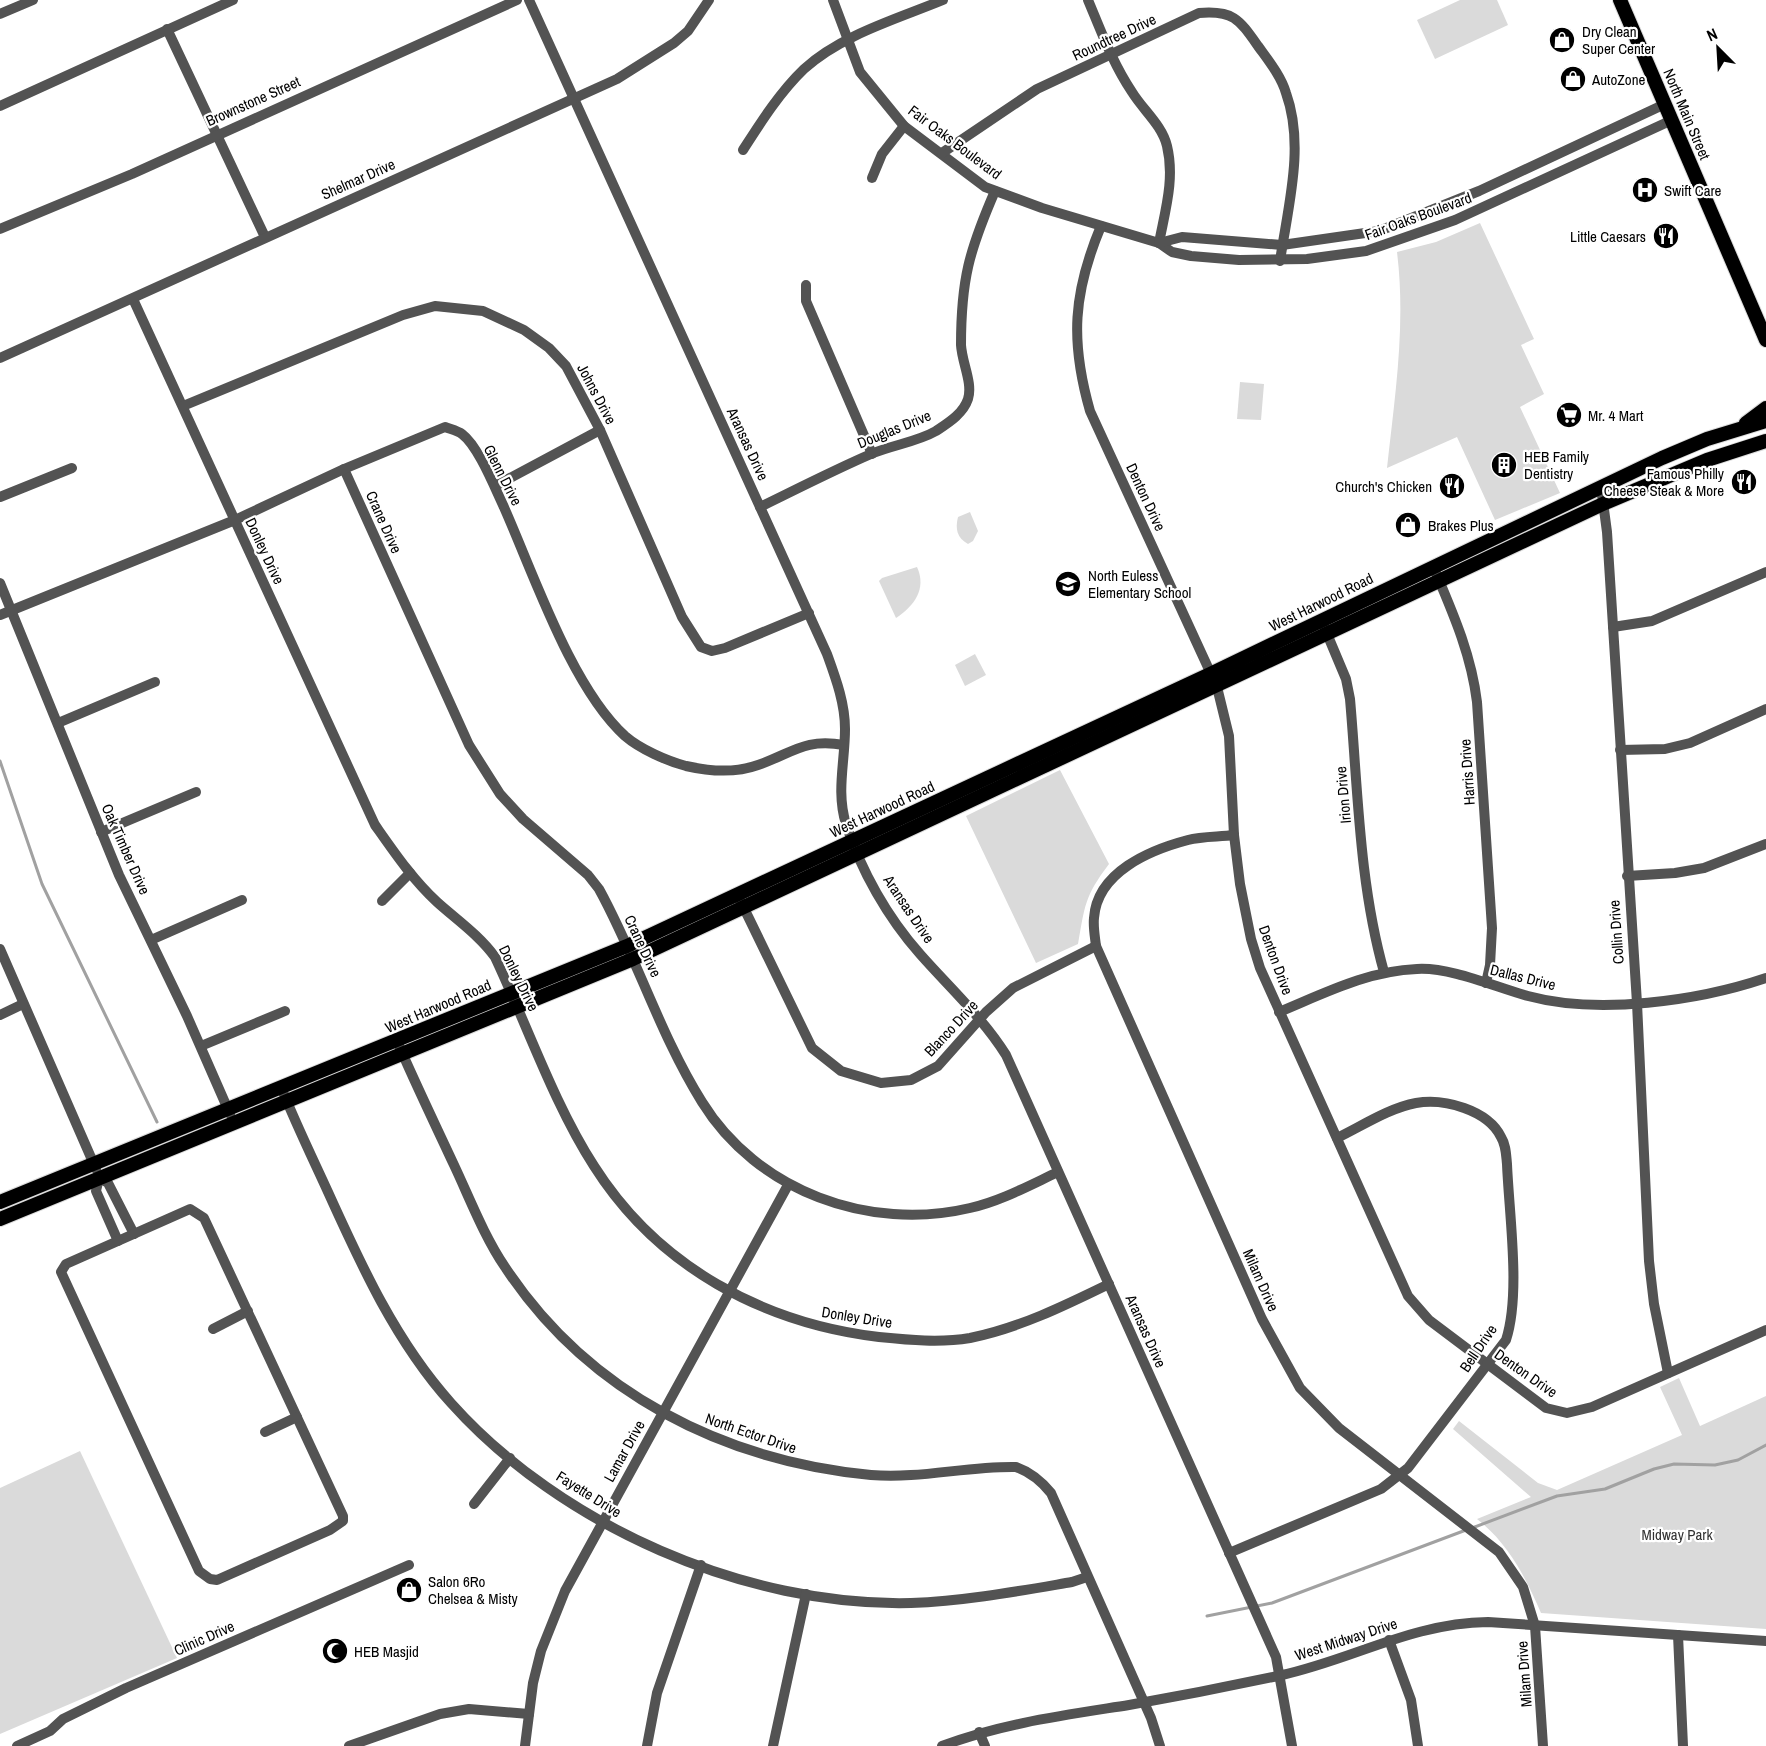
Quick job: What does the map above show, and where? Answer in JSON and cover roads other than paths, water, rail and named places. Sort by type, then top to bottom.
[{"type":"main road","name":"North Main Street","points":[[1620,0],[1766,340]]},
{"type":"main road","points":[[1733,430],[1758,416],[1766,408]]},
{"type":"main road","name":"West Harwood Road","points":[[0,1202],[281,1087],[518,1006],[633,959],[745,909],[1112,736],[1321,620],[1601,487],[1696,443],[1766,421]]},
{"type":"main road","name":"West Harwood Road","points":[[0,1219],[286,1101],[512,992],[627,946],[739,896],[1105,722],[1328,634],[1605,503],[1707,460],[1766,441]]},
{"type":"main road","points":[[1105,722],[1112,736]]},
{"type":"street","points":[[0,14],[33,0]]},
{"type":"street","points":[[0,106],[232,0]]},
{"type":"street","name":"Brownstone Street","points":[[0,229],[132,174],[218,133],[517,0]]},
{"type":"street","name":"Aransas Drive","points":[[530,0],[808,613],[839,688],[843,704],[844,745],[840,799],[853,840],[877,894],[906,937],[980,1020],[1006,1055],[1259,1618],[1281,1675],[1292,1746]]},
{"type":"street","name":"Shelmar Drive","points":[[0,358],[617,79],[652,59],[688,31],[710,0]]},
{"type":"street","name":"Fair Oaks Boulevard","points":[[833,0],[860,72],[904,126],[995,191],[1159,243],[1172,252],[1191,256],[1280,261],[1343,255],[1382,247],[1486,206],[1671,120]]},
{"type":"street","points":[[743,150],[783,92],[805,68],[849,39],[943,0]]},
{"type":"street","points":[[1088,0],[1112,55],[1132,93],[1162,133],[1167,145],[1170,184],[1159,243]]},
{"type":"street","name":"Roundtree Drive","points":[[942,153],[1037,89],[1199,13],[1226,13],[1234,16],[1245,27],[1286,91],[1291,110],[1296,157],[1280,261]]},
{"type":"street","points":[[167,29],[218,133],[265,237]]},
{"type":"street","name":"Fair Oaks Boulevard","points":[[1159,243],[1182,237],[1282,245],[1378,231],[1479,191],[1665,104]]},
{"type":"street","points":[[872,178],[882,154],[904,126]]},
{"type":"street","points":[[1581,142],[1589,158]]},
{"type":"street","name":"Douglas Drive","points":[[760,507],[872,454],[934,432],[959,415],[968,399],[968,382],[962,357],[961,298],[965,271],[977,232],[995,191]]},
{"type":"street","points":[[1479,191],[1486,206]]},
{"type":"street","name":"Denton Drive","points":[[1101,226],[1085,263],[1080,290],[1077,339],[1080,376],[1090,411],[1214,680],[1230,736],[1234,836],[1251,939],[1279,1012],[1408,1296],[1429,1320],[1546,1408],[1567,1413],[1592,1407],[1766,1330]]},
{"type":"street","points":[[1378,231],[1382,247]]},
{"type":"street","points":[[806,285],[806,301],[872,454]]},
{"type":"street","name":"Donley Drive","points":[[133,299],[375,825],[410,873],[436,901],[485,943],[495,957],[570,1122],[594,1166],[613,1193],[660,1245],[714,1284],[753,1305],[824,1329],[901,1340],[935,1341],[968,1338],[1013,1327],[1109,1284]]},
{"type":"street","name":"Johns Drive","points":[[183,406],[353,334],[435,306],[483,311],[524,330],[549,348],[566,366],[600,430],[682,617],[701,646],[712,651],[725,648],[808,613]]},
{"type":"street","name":"Glenn Drive","points":[[5,614],[235,520],[344,469],[445,427],[461,434],[471,444],[495,486],[582,681],[627,738],[665,759],[686,766],[726,771],[756,766],[806,744],[822,741],[844,745]]},
{"type":"street","points":[[495,486],[600,430]]},
{"type":"street","points":[[0,497],[72,468]]},
{"type":"street","name":"Crane Drive","points":[[344,469],[469,745],[500,794],[523,819],[588,875],[603,897],[686,1074],[711,1116],[740,1149],[788,1185],[837,1204],[895,1215],[973,1207],[1058,1172]]},
{"type":"street","name":"Collin Drive","points":[[1601,487],[1605,503],[1613,627],[1650,1272],[1653,1304],[1668,1373]]},
{"type":"street","name":"Harris Drive","points":[[1433,567],[1459,625],[1477,702],[1492,927],[1490,965],[1485,983]]},
{"type":"street","points":[[1613,627],[1653,621],[1766,572]]},
{"type":"street","name":"Oak Timber Drive","points":[[0,583],[5,614],[58,723],[119,875],[152,940],[234,1122]]},
{"type":"street","name":"Irion Drive","points":[[1321,620],[1346,679],[1350,699],[1365,883],[1370,919],[1384,972]]},
{"type":"street","points":[[58,723],[155,682]]},
{"type":"street","points":[[1620,750],[1665,749],[1690,743],[1766,709]]},
{"type":"street","points":[[101,832],[196,792]]},
{"type":"street","name":"Milam Drive","points":[[1234,836],[1190,839],[1123,867],[1102,891],[1097,903],[1094,917],[1096,946],[1262,1319],[1289,1371],[1327,1418],[1480,1536],[1499,1552],[1516,1574],[1523,1587],[1535,1626],[1543,1746]]},
{"type":"street","points":[[1627,876],[1704,868],[1766,844]]},
{"type":"street","points":[[382,901],[410,873]]},
{"type":"street","name":"Blanco Drive","points":[[739,896],[812,1048],[841,1071],[881,1083],[911,1080],[938,1066],[1013,988],[1096,946]]},
{"type":"street","points":[[152,940],[242,900]]},
{"type":"street","points":[[0,949],[94,1164],[99,1178],[96,1191],[118,1241]]},
{"type":"street","name":"Dallas Drive","points":[[1279,1012],[1366,976],[1420,969],[1485,983],[1546,1000],[1597,1004],[1683,998],[1766,978]]},
{"type":"street","points":[[0,1014],[23,1004]]},
{"type":"street","points":[[201,1046],[285,1011]]},
{"type":"street","name":"North Ector Drive","points":[[400,1048],[479,1221],[505,1267],[543,1315],[575,1347],[621,1385],[662,1413],[734,1446],[805,1467],[873,1475],[913,1476],[1004,1467],[1025,1470],[1051,1493],[1144,1702],[1160,1746]]},
{"type":"street","name":"Fayette Drive","points":[[281,1087],[357,1257],[388,1313],[425,1370],[450,1402],[510,1458],[602,1522],[701,1565],[759,1584],[850,1600],[910,1603],[987,1596],[1072,1582],[1087,1577]]},
{"type":"street","name":"Bell Drive","points":[[1229,1553],[1381,1489],[1408,1468],[1506,1340],[1514,1297],[1505,1148],[1496,1129],[1479,1115],[1451,1105],[1417,1103],[1398,1109],[1337,1138]]},
{"type":"street","points":[[99,1178],[108,1184],[134,1234]]},
{"type":"street","name":"Lamar Drive","points":[[525,1746],[533,1683],[542,1651],[565,1591],[788,1185]]},
{"type":"street","points":[[190,1209],[198,1212],[204,1218],[343,1516],[343,1521],[330,1530],[225,1578],[210,1579],[203,1575],[195,1563],[61,1272],[66,1264],[134,1234],[190,1209]]},
{"type":"street","points":[[213,1329],[248,1311]]},
{"type":"street","points":[[265,1432],[297,1417]]},
{"type":"street","points":[[474,1504],[510,1458]]},
{"type":"street","name":"Clinic Drive","points":[[16,1746],[51,1731],[63,1719],[126,1688],[409,1564]]},
{"type":"street","points":[[647,1746],[657,1693],[701,1565]]},
{"type":"street","points":[[773,1746],[806,1594]]},
{"type":"street","name":"West Midway Drive","points":[[942,1746],[979,1732],[1008,1725],[1144,1702],[1281,1675],[1314,1667],[1389,1640],[1447,1624],[1488,1622],[1766,1641]]},
{"type":"street","points":[[1678,1635],[1683,1746]]},
{"type":"street","points":[[1389,1640],[1411,1700],[1418,1746]]},
{"type":"street","points":[[349,1746],[440,1714],[469,1708],[529,1714]]},
{"type":"street","points":[[979,1732],[985,1746]]},
{"type":"waterway","points":[[0,761],[42,884],[157,1122]]},
{"type":"waterway","points":[[1472,1528],[1557,1496],[1605,1489],[1654,1469],[1674,1464],[1715,1465],[1738,1460],[1766,1445]]},
{"type":"waterway","points":[[1207,1616],[1272,1603],[1466,1530]]},
{"type":"place","name":"Dry Clean Super Center","points":[[1562,40]]},
{"type":"place","name":"AutoZone","points":[[1573,79]]},
{"type":"place","name":"Swift Care","points":[[1645,190]]},
{"type":"place","name":"Little Caesars","points":[[1666,236]]},
{"type":"place","name":"Mr. 4 Mart","points":[[1569,415]]},
{"type":"place","name":"HEB Family Dentistry","points":[[1504,465]]},
{"type":"place","name":"Famous Philly Cheese Steak & More","points":[[1744,482]]},
{"type":"place","name":"Church's Chicken","points":[[1452,486]]},
{"type":"place","name":"Brakes Plus","points":[[1408,525]]},
{"type":"place","name":"North Euless Elementary School","points":[[1068,584]]},
{"type":"place","name":"Salon 6Ro Chelsea & Misty","points":[[409,1590]]},
{"type":"place","name":"HEB Masjid","points":[[335,1651]]},
{"type":"park label","name":"Midway Park","points":[[1677,1534]]}]
